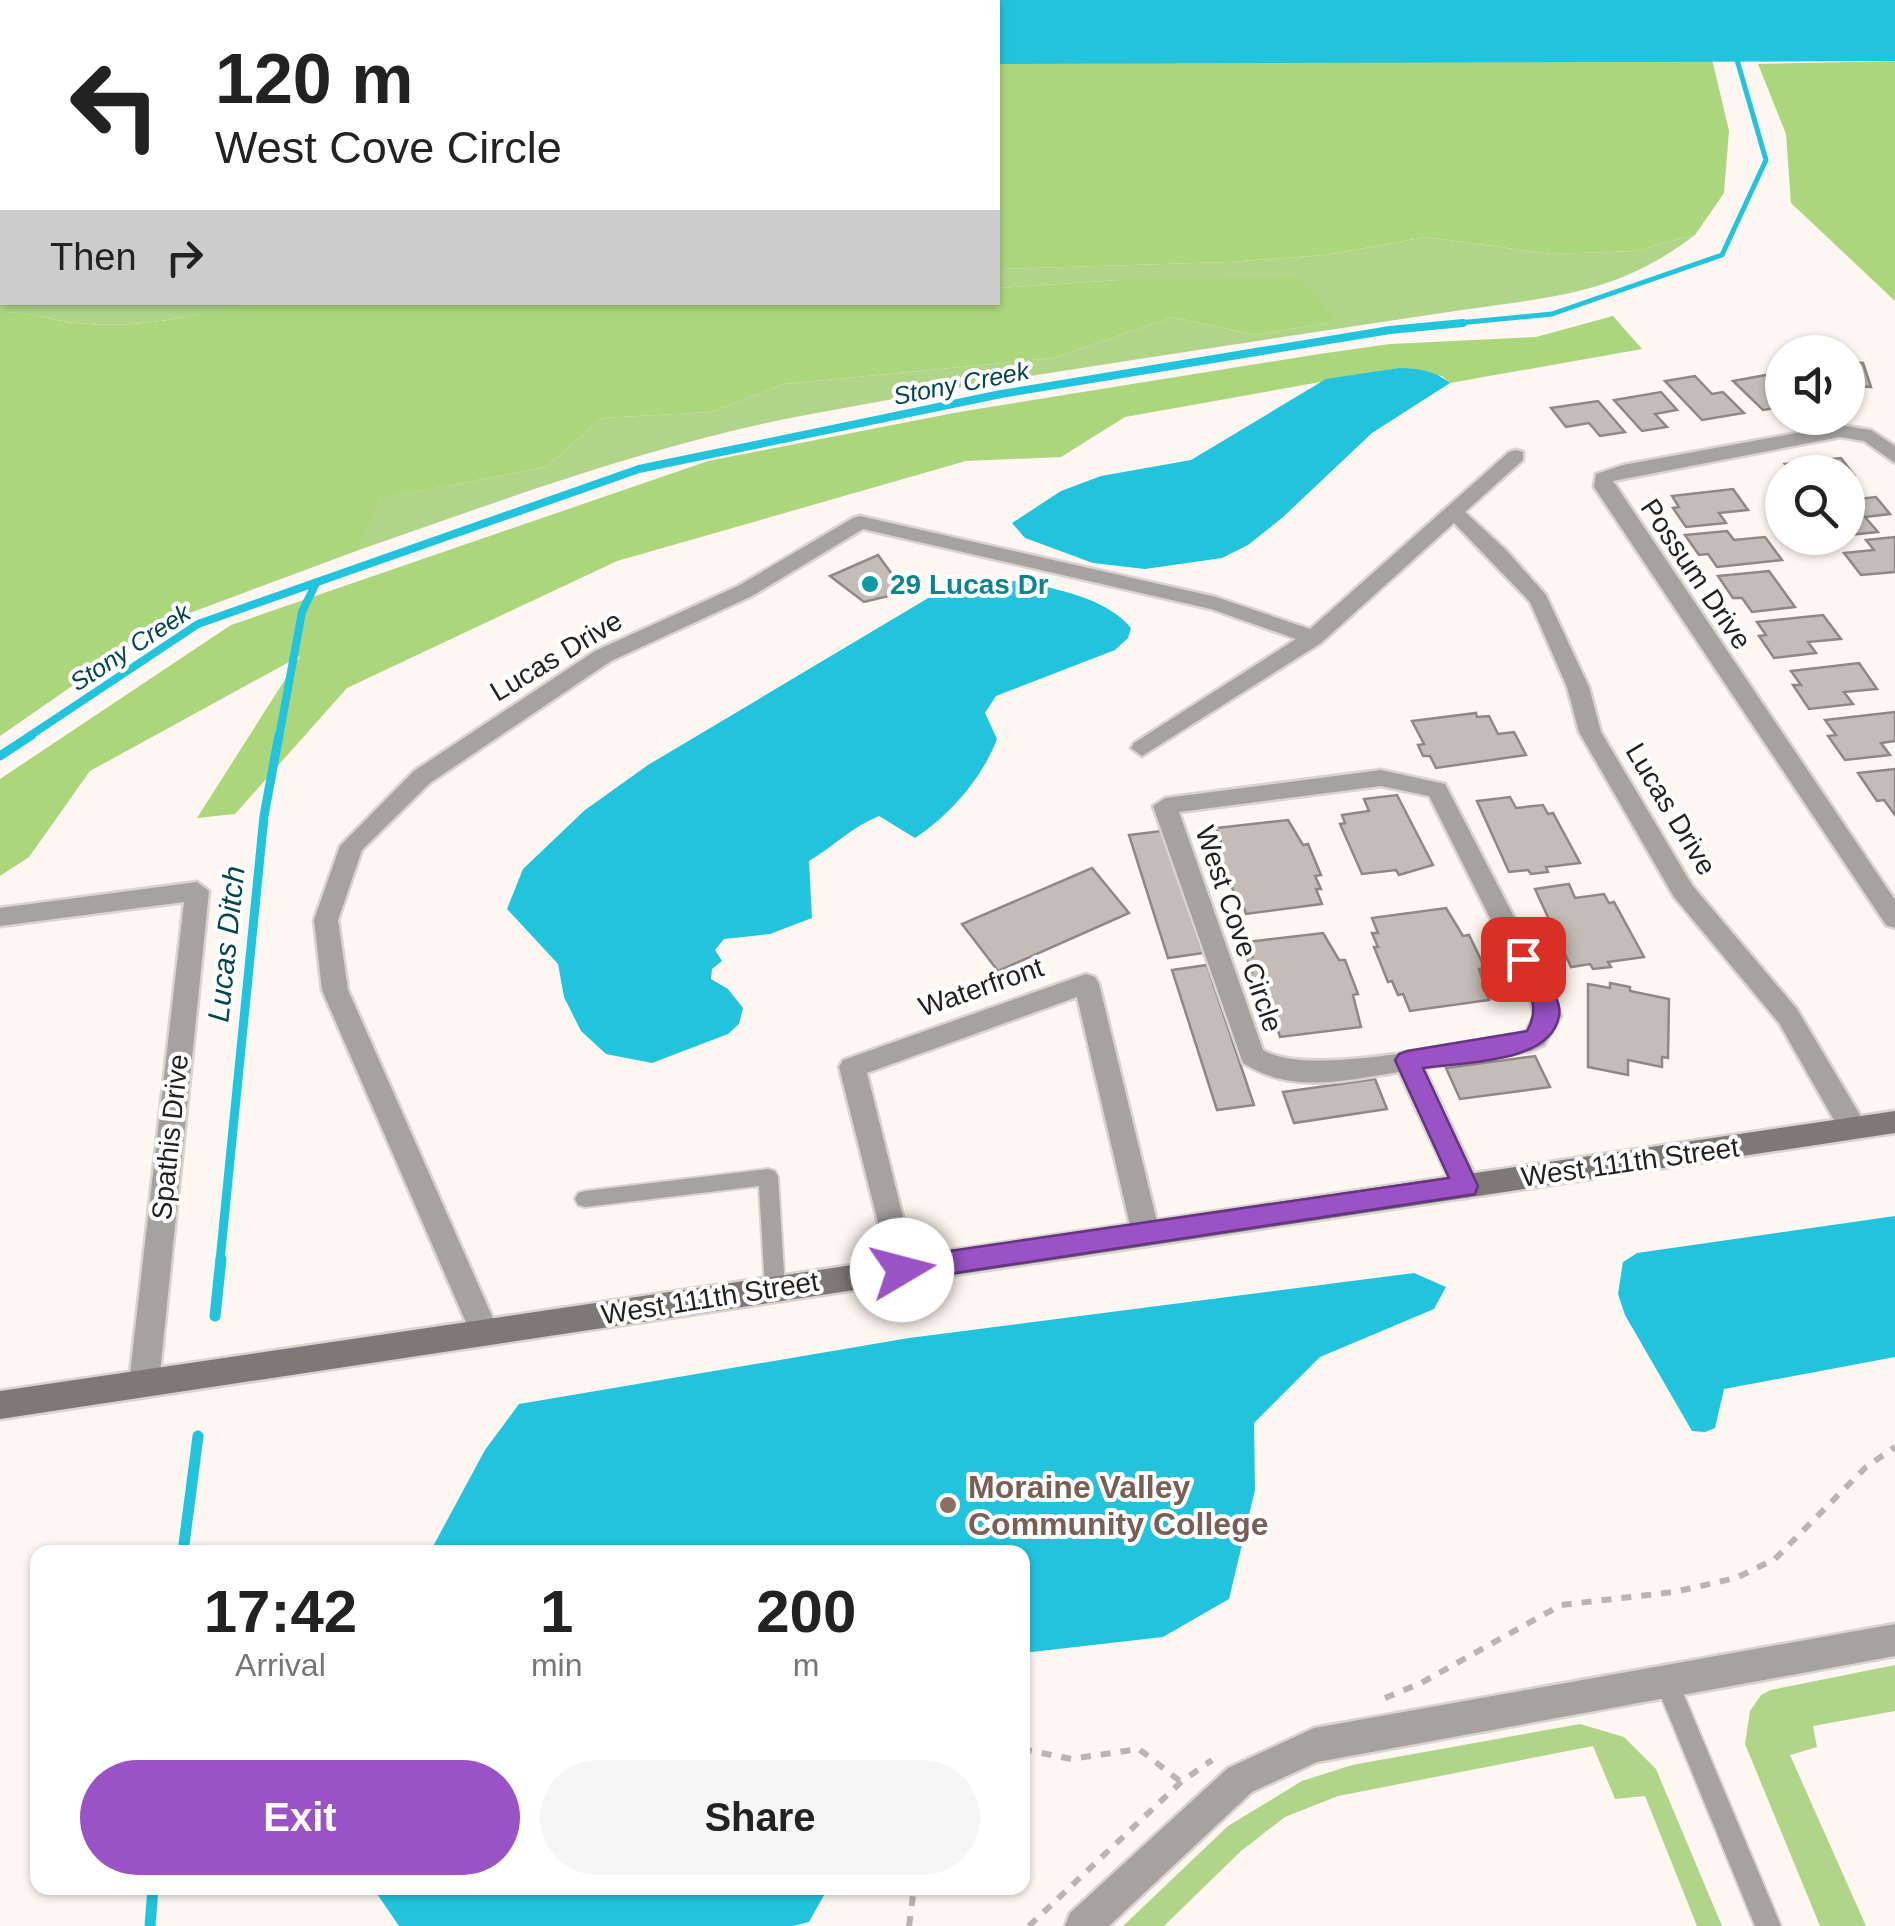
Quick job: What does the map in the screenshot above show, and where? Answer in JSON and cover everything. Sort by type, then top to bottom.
[{"type":"main road","name":"West 111th Street","points":[[0,1405],[1895,1122]]},
{"type":"street","name":"Possum Drive","points":[[1895,457],[1875,437],[1862,431],[1824,433],[1630,469],[1602,478],[1604,487],[1895,918]]},
{"type":"street","points":[[1142,748],[1313,638],[1456,514],[1516,456]]},
{"type":"street","name":"Lucas Drive","points":[[1456,514],[1500,554],[1539,600],[1578,687],[1590,732],[1683,891],[1788,1016],[1853,1128]]},
{"type":"street","name":"Lucas Drive","points":[[484,1332],[335,990],[326,920],[352,846],[422,777],[603,656],[745,591],[860,522],[1216,604],[1313,638]]},
{"type":"street","name":"West Cove Circle","points":[[1381,778],[1437,790],[1546,1005],[1548,1016],[1536,1038],[1522,1044],[1407,1060],[1302,1073],[1280,1072],[1252,1056],[1165,806],[1381,778]]},
{"type":"street","name":"Spathis Drive","points":[[0,917],[197,890],[144,1383]]},
{"type":"street","name":"Waterfront","points":[[902,1270],[852,1066],[1086,984],[1146,1234]]},
{"type":"street","points":[[1407,1060],[1466,1186]]},
{"type":"street","points":[[1083,1926],[1240,1780],[1314,1746],[1895,1640]]},
{"type":"lane","points":[[585,1199],[768,1177],[774,1289]]},
{"type":"lane","points":[[1667,1682],[1768,1926]]},
{"type":"path","points":[[1370,1701],[1421,1683],[1561,1605],[1674,1592],[1736,1578],[1775,1560],[1866,1468],[1895,1447]]},
{"type":"path","points":[[1030,1750],[1071,1759],[1139,1750],[1181,1782]]},
{"type":"path","points":[[1029,1926],[1181,1782],[1214,1758]]},
{"type":"path","points":[[910,1926],[913,1895]]},
{"type":"green space","points":[[1712,59],[1729,131],[1724,193],[1695,235],[1635,251],[1552,254],[1426,237],[1326,255],[1000,269],[1000,64]]},
{"type":"green space","points":[[1895,61],[1895,301],[1791,203],[1786,134],[1758,64]]},
{"type":"green space","points":[[1695,235],[1638,270],[1556,296],[1044,374],[749,427],[580,474],[359,550],[377,499],[546,467],[602,418],[711,412],[784,384],[1053,358],[1173,317],[1255,335],[1336,321],[1120,280],[1000,288],[1000,269],[1326,255],[1426,237],[1552,254],[1635,251]]},
{"type":"green space","points":[[1297,277],[1337,321],[1255,335],[1173,317],[1053,358],[784,384],[711,412],[602,418],[546,467],[378,499],[359,550],[163,623],[0,736],[0,312],[99,325],[167,320],[242,305],[1000,305],[1000,288],[1120,280]]},
{"type":"green space","points":[[0,305],[245,305],[122,325],[0,312]]},
{"type":"green space","points":[[1613,316],[1642,349],[1450,383],[1442,376],[1399,368],[1125,417],[1061,457],[966,461],[617,561],[347,688],[235,814],[197,818],[300,656],[90,771],[29,857],[0,876],[0,779],[231,625],[708,461],[959,412],[1319,354],[1390,344],[1536,337]]},
{"type":"green space","points":[[1895,1665],[1895,1711],[1813,1726],[1817,1747],[1790,1755],[1866,1926],[1820,1926],[1745,1744],[1750,1711],[1761,1695],[1771,1690]]},
{"type":"green space","points":[[1580,1724],[1624,1737],[1656,1769],[1722,1926],[1697,1926],[1645,1796],[1615,1799],[1593,1746],[1338,1796],[1285,1817],[1241,1851],[1164,1926],[1123,1926],[1228,1826],[1302,1781],[1352,1765]]},
{"type":"water","points":[[1000,0],[1895,0],[1895,61],[1000,64]]},
{"type":"water","points":[[1399,368],[1426,371],[1450,383],[1372,433],[1282,518],[1248,545],[1222,558],[1145,569],[1093,563],[1025,538],[1012,523],[1061,491],[1101,476],[1191,460],[1326,379]]},
{"type":"water","points":[[1020,581],[1080,596],[1109,609],[1131,628],[1128,638],[1115,650],[996,696],[985,713],[997,739],[991,753],[974,781],[928,829],[915,838],[879,816],[809,861],[812,918],[770,934],[724,939],[715,950],[722,961],[712,969],[711,979],[728,989],[743,1008],[739,1024],[728,1034],[652,1063],[606,1054],[581,1031],[564,997],[558,964],[507,909],[523,869],[585,810],[648,765],[935,594],[981,582]]},
{"type":"water","points":[[1895,1216],[1895,1357],[1724,1389],[1715,1428],[1692,1431],[1625,1315],[1618,1294],[1623,1262],[1637,1253]]},
{"type":"water","points":[[1414,1273],[1446,1287],[1434,1309],[1320,1357],[1254,1423],[1255,1490],[1229,1599],[1163,1637],[1030,1652],[1030,1545],[434,1545],[485,1450],[519,1404],[909,1338]]},
{"type":"water","points":[[378,1895],[824,1895],[809,1922],[793,1926],[399,1926]]},
{"type":"building","points":[[1765,375],[1765,410],[1763,410],[1733,381]]},
{"type":"building","points":[[1695,376],[1712,394],[1723,392],[1744,413],[1702,420],[1665,381]]},
{"type":"building","points":[[1661,392],[1677,410],[1655,414],[1667,427],[1642,431],[1614,400]]},
{"type":"building","points":[[1598,401],[1625,432],[1600,436],[1589,423],[1566,427],[1551,408]]},
{"type":"building","points":[[1733,489],[1748,510],[1719,513],[1726,523],[1686,527],[1673,508],[1679,507],[1672,496]]},
{"type":"building","points":[[1876,497],[1890,514],[1865,517],[1865,498]]},
{"type":"building","points":[[1865,517],[1878,532],[1865,533]]},
{"type":"building","points":[[1727,531],[1734,540],[1765,537],[1765,555],[1778,555],[1782,560],[1717,567],[1708,554],[1699,555],[1685,535]]},
{"type":"building","points":[[1895,537],[1895,572],[1861,575],[1846,555],[1865,555],[1865,551],[1874,550],[1866,540]]},
{"type":"building","name":"29 Lucas Dr","points":[[878,555],[905,592],[864,602],[830,576]]},
{"type":"building","points":[[1769,571],[1795,607],[1752,612],[1742,598],[1733,598],[1718,576]]},
{"type":"building","points":[[1823,615],[1841,639],[1808,642],[1816,653],[1774,658],[1759,636],[1766,635],[1757,622]]},
{"type":"building","points":[[1859,663],[1877,689],[1844,692],[1853,704],[1809,709],[1793,685],[1801,685],[1791,671]]},
{"type":"building","points":[[1895,712],[1895,741],[1881,743],[1890,755],[1845,760],[1828,736],[1836,735],[1825,720]]},
{"type":"building","points":[[1476,713],[1477,717],[1489,716],[1498,734],[1514,732],[1526,755],[1436,768],[1430,756],[1423,756],[1418,745],[1424,744],[1412,721]]},
{"type":"building","points":[[1895,769],[1895,815],[1884,800],[1877,801],[1858,773]]},
{"type":"building","points":[[1397,795],[1433,865],[1399,875],[1396,870],[1362,874],[1340,824],[1345,823],[1342,815],[1369,811],[1364,799]]},
{"type":"building","points":[[1510,797],[1516,808],[1543,805],[1548,814],[1553,813],[1580,863],[1546,867],[1548,872],[1509,872],[1477,801]]},
{"type":"building","points":[[1288,820],[1303,845],[1308,844],[1321,875],[1315,876],[1322,904],[1246,914],[1241,899],[1236,899],[1232,887],[1228,887],[1217,856],[1220,855],[1216,843],[1221,842],[1216,828]]},
{"type":"building","points":[[1161,831],[1203,953],[1168,958],[1129,835]]},
{"type":"building","points":[[1092,868],[1129,913],[998,971],[962,924]]},
{"type":"building","points":[[1569,884],[1575,898],[1604,894],[1609,903],[1614,902],[1644,957],[1608,962],[1611,967],[1571,967],[1535,889]]},
{"type":"building","points":[[1446,908],[1463,936],[1469,935],[1485,968],[1479,969],[1489,1000],[1410,1011],[1403,994],[1398,995],[1392,981],[1388,982],[1374,947],[1378,947],[1372,933],[1378,933],[1372,918]]},
{"type":"building","points":[[1323,933],[1339,960],[1345,960],[1358,994],[1353,995],[1361,1027],[1280,1037],[1275,1021],[1270,1022],[1265,1007],[1260,1008],[1248,972],[1252,972],[1247,958],[1253,957],[1247,942]]},
{"type":"building","points":[[1207,965],[1254,1105],[1217,1110],[1172,970]]},
{"type":"building","points":[[1610,983],[1669,999],[1668,1058],[1662,1057],[1662,1067],[1628,1060],[1628,1075],[1588,1067],[1588,984],[1610,988]]},
{"type":"building","points":[[1535,1056],[1550,1087],[1460,1099],[1446,1068]]},
{"type":"building","points":[[1375,1079],[1387,1109],[1294,1123],[1283,1092]]},
{"type":"waterway","name":"Stony Creek","points":[[1437,325],[1552,314],[1722,255],[1766,160],[1735,53]]},
{"type":"waterway","name":"Stony Creek","points":[[28,737],[198,624],[639,469],[1001,394],[1390,330],[1463,323]]},
{"type":"waterway","name":"Lucas Ditch","points":[[279,737],[302,612],[316,583]]},
{"type":"waterway","name":"Stony Creek","points":[[0,756],[32,735]]},
{"type":"waterway","name":"Lucas Ditch","points":[[220,1261],[264,816],[279,735]]},
{"type":"waterway","name":"Lucas Ditch","points":[[215,1316],[221,1259]]},
{"type":"waterway","name":"Lucas Ditch","points":[[184,1545],[198,1436]]},
{"type":"waterway","name":"Lucas Ditch","points":[[150,1926],[152,1895]]},
{"type":"place","name":"29 Lucas Dr","points":[[870,584]]},
{"type":"place","name":"Moraine Valley Community College","points":[[948,1505]]},
{"type":"route","points":[[902,1270],[1466,1186],[1407,1060],[1522,1044],[1536,1038],[1548,1016],[1523,959]]}]
